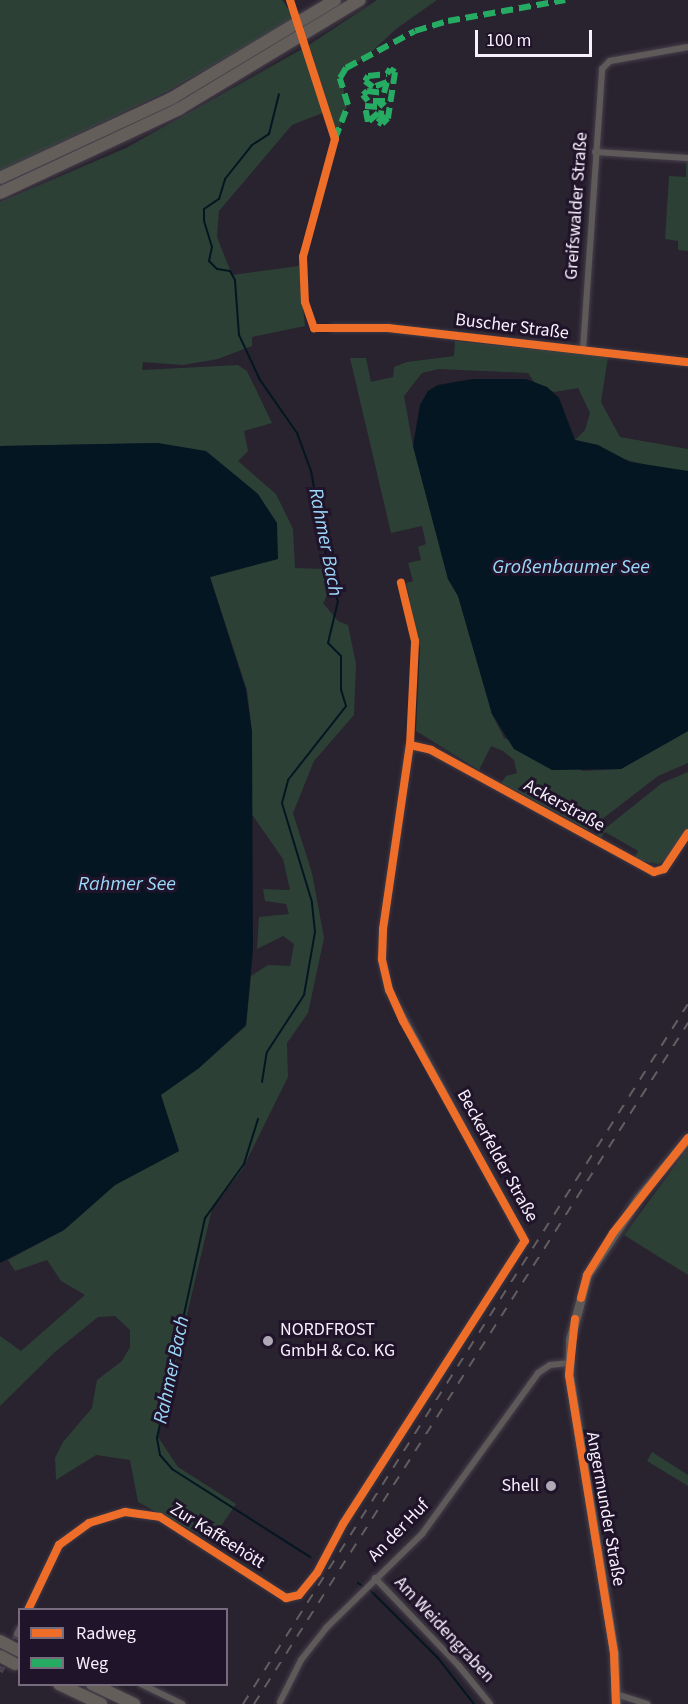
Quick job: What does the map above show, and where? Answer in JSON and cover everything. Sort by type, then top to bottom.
[{"type":"highway","points":[[0,178],[172,98],[335,0]]},
{"type":"highway","points":[[0,194],[179,109],[360,0]]},
{"type":"highway","points":[[0,1641],[18,1650]]},
{"type":"highway","points":[[0,1656],[17,1665]]},
{"type":"highway","points":[[63,1686],[101,1704]]},
{"type":"highway","points":[[96,1686],[134,1704]]},
{"type":"main road","name":"Angermunder Straße","points":[[616,1704],[614,1653],[567,1363],[570,1340],[587,1275],[639,1197],[688,1138]]},
{"type":"street","name":"Greifswalder Straße","points":[[583,350],[595,152],[604,65],[688,47]]},
{"type":"street","points":[[595,152],[688,159]]},
{"type":"street","name":"Buscher Straße","points":[[333,328],[388,328],[688,362]]},
{"type":"street","name":"Ackerstraße","points":[[410,745],[431,750],[654,872],[664,869],[688,833]]},
{"type":"street","name":"Beckerfelder Straße","points":[[291,1598],[299,1595],[317,1573],[343,1524],[525,1241],[389,990],[382,959],[382,929],[410,745]]},
{"type":"street","name":"An der Huf","points":[[280,1702],[302,1660],[362,1591],[422,1534],[538,1373],[550,1365],[567,1363]]},
{"type":"street","name":"Zur Kaffeehött","points":[[29,1608],[59,1545],[89,1523],[125,1512],[147,1513],[174,1525],[291,1598]]},
{"type":"street","name":"Am Weidengraben","points":[[375,1578],[459,1666],[490,1704]]},
{"type":"street","points":[[145,1686],[182,1704]]},
{"type":"street","points":[[616,1694],[647,1704]]},
{"type":"green space","points":[[0,0],[282,0],[295,18],[168,91],[0,171]]},
{"type":"green space","points":[[377,0],[437,0],[396,29],[366,57],[340,72],[347,106],[337,136],[309,45]]},
{"type":"green space","points":[[304,48],[325,112],[292,125],[219,211],[217,237],[232,275],[299,266],[305,326],[252,337],[252,346],[218,359],[183,365],[143,362],[142,370],[238,365],[247,371],[272,423],[244,431],[248,451],[238,461],[276,494],[293,529],[295,568],[326,569],[330,590],[323,603],[338,621],[348,625],[356,664],[354,715],[314,761],[293,813],[312,873],[324,938],[308,1013],[287,1043],[288,1077],[242,1170],[212,1209],[158,1437],[178,1467],[236,1504],[211,1541],[138,1502],[130,1460],[96,1455],[56,1480],[55,1458],[63,1442],[92,1408],[97,1380],[122,1361],[130,1347],[130,1330],[115,1316],[98,1317],[56,1351],[0,1406],[0,1336],[21,1351],[85,1295],[61,1281],[47,1260],[15,1271],[8,1260],[64,1230],[115,1185],[179,1151],[160,1095],[199,1068],[246,1026],[251,976],[268,965],[290,966],[294,944],[283,936],[257,949],[259,917],[289,914],[286,904],[265,901],[263,889],[290,890],[283,859],[251,813],[252,732],[247,690],[210,577],[277,559],[158,443],[0,446],[0,202],[126,148]]},
{"type":"green space","points":[[686,161],[688,162],[688,251],[678,250],[678,241],[665,239],[669,176],[686,177]]},
{"type":"green space","points":[[455,341],[608,357],[601,402],[620,437],[688,449],[688,471],[667,470],[615,457],[598,445],[575,440],[585,430],[590,413],[578,388],[554,392],[534,382],[528,373],[439,369],[422,373],[404,396],[413,446],[448,579],[458,596],[492,714],[504,738],[583,771],[621,769],[688,731],[688,763],[658,776],[588,830],[501,783],[506,776],[517,773],[514,760],[503,751],[491,746],[479,770],[416,731],[420,648],[406,583],[413,581],[408,563],[421,560],[418,547],[426,544],[422,526],[391,533],[350,358],[366,358],[371,382],[393,377],[394,367],[407,362],[454,356]]},
{"type":"green space","points":[[688,772],[688,828],[666,860],[658,864],[642,861],[635,857],[638,851],[605,832],[601,838],[597,835],[662,783]]},
{"type":"green space","points":[[688,1148],[688,1275],[624,1235]]},
{"type":"green space","points":[[652,1452],[688,1475],[688,1486],[647,1461]]},
{"type":"water","name":"Großenbaumer See","points":[[473,379],[526,379],[547,387],[559,398],[575,440],[598,445],[630,462],[688,471],[688,731],[621,769],[552,770],[514,749],[492,714],[458,596],[448,579],[413,446],[420,405],[428,391],[438,385]]},
{"type":"water","name":"Rahmer See","points":[[158,443],[206,451],[258,494],[277,523],[278,559],[210,577],[246,690],[252,732],[253,949],[246,1025],[199,1068],[161,1095],[179,1151],[115,1185],[64,1230],[0,1263],[0,446]]},
{"type":"waterway","name":"Rahmer Bach","points":[[262,1082],[267,1052],[304,995],[315,932],[312,902],[282,803],[288,780],[346,706],[341,690],[341,656],[328,643],[338,601],[331,584],[311,471],[297,433],[260,380],[239,335],[235,280],[230,271],[217,269],[209,261],[212,247],[204,221],[204,209],[219,199],[225,179],[252,145],[269,134],[279,94]]},
{"type":"waterway","name":"Rahmer Bach","points":[[258,1119],[244,1164],[205,1218],[157,1438],[160,1455],[172,1469],[310,1557]]},
{"type":"waterway","name":"Rahmer Bach","points":[[358,1583],[364,1587]]},
{"type":"waterway","name":"Rahmer Bach","points":[[369,1589],[438,1658],[474,1704]]},
{"type":"tunnel","points":[[0,1672],[17,1634]]},
{"type":"railway","points":[[243,1704],[688,1004]]},
{"type":"railway","points":[[254,1704],[688,1023]]},
{"type":"marked path","points":[[335,139],[348,105],[340,78],[346,68],[415,31],[448,21],[565,0]]},
{"type":"marked path","points":[[390,69],[395,72],[388,118],[382,124],[378,122],[384,114],[378,113],[368,122],[365,106],[379,107],[385,101],[368,101],[363,95],[367,91],[384,93],[387,82],[373,87],[365,81],[368,76],[387,74],[390,69]]},
{"type":"cycle path","points":[[290,0],[335,139],[303,257],[305,302],[314,328],[388,328],[688,362]]},
{"type":"cycle path","points":[[29,1608],[59,1545],[89,1523],[125,1512],[160,1517],[286,1598],[299,1595],[317,1573],[343,1524],[525,1241],[403,1021],[389,990],[382,959],[383,929],[410,745],[415,641],[401,583]]},
{"type":"cycle path","points":[[410,745],[431,750],[654,872],[664,869],[688,833]]},
{"type":"cycle path","points":[[581,1298],[587,1275],[613,1233],[688,1138]]},
{"type":"cycle path","points":[[575,1319],[569,1375],[614,1653],[616,1704]]},
{"type":"place","name":"NORDFROST GmbH & Co. KG","points":[[268,1341]]},
{"type":"place","name":"Shell","points":[[551,1486]]}]
